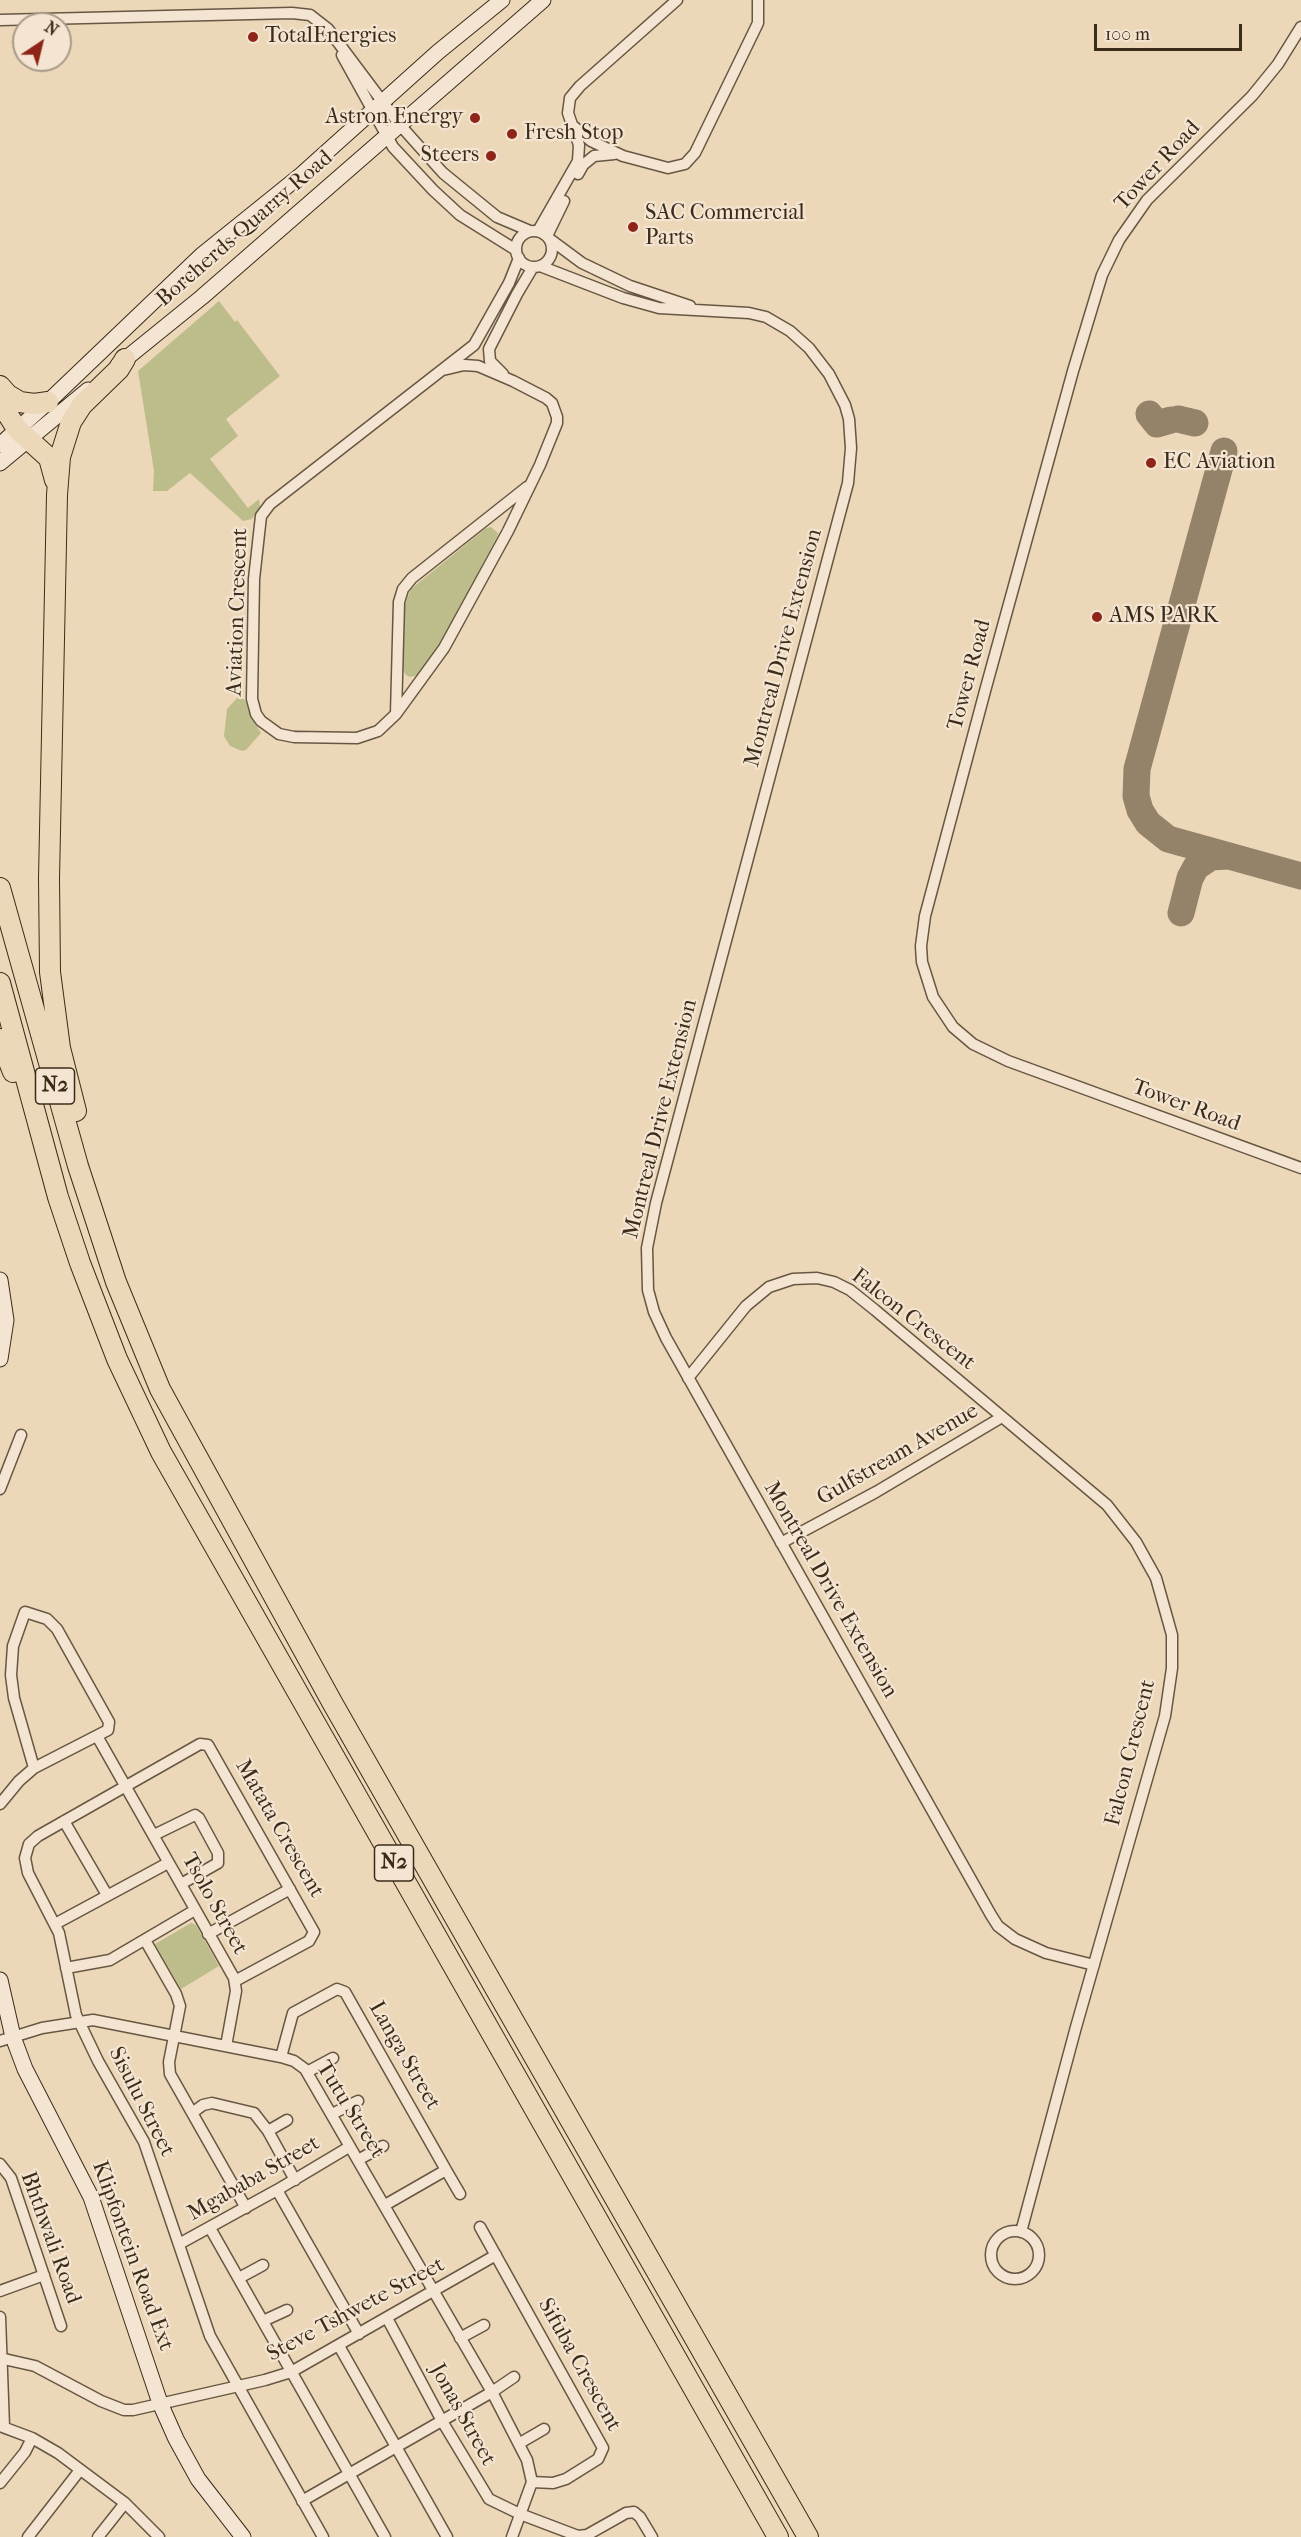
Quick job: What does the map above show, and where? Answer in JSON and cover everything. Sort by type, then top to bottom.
[{"type":"highway","points":[[116,1282],[119,1268],[117,1255],[60,1048],[50,972],[49,878],[57,495],[60,457],[71,422],[82,405],[119,369],[125,359]]},
{"type":"highway","points":[[0,386],[8,395],[20,402],[34,404],[48,402]]},
{"type":"highway","points":[[0,402],[22,435],[44,451],[49,458],[53,466],[57,495]]},
{"type":"highway","name":"N2","points":[[0,888],[78,1166],[116,1282],[160,1389],[203,1472],[333,1704],[808,2537]]},
{"type":"highway","name":"N2","points":[[0,982],[51,1170],[73,1241],[127,1380],[161,1452],[778,2537]]},
{"type":"highway","points":[[0,1039],[51,1170]]},
{"type":"main road","name":"Borcherds Quarry Road","points":[[0,463],[48,402],[203,254],[301,175],[376,106],[502,0]]},
{"type":"main road","name":"Borcherds Quarry Road","points":[[0,445],[22,435],[125,359],[202,297],[543,0]]},
{"type":"main road","points":[[0,1280],[6,1320],[0,1359]]},
{"type":"main road","name":"Klipfontein Road Ext","points":[[0,1980],[6,2039],[25,2069],[91,2197],[160,2403],[198,2479],[243,2537]]},
{"type":"street","points":[[0,20],[300,13],[310,15],[321,21],[335,38],[376,106],[387,137],[399,153],[453,208],[518,254],[525,265],[536,267],[551,256],[542,235],[578,161],[579,145],[569,117],[568,105],[574,92],[677,0]]},
{"type":"street","points":[[542,235],[588,160],[600,154],[623,156],[668,168],[681,166],[691,159],[759,23],[758,0]]},
{"type":"street","name":"Tower Road","points":[[1301,27],[1278,64],[1252,96],[1147,200],[1119,240],[1102,275],[1073,371],[985,692],[925,916],[921,946],[922,962],[933,997],[953,1027],[973,1044],[1008,1061],[1301,1168]]},
{"type":"street","name":"Montreal Drive Extension","points":[[376,106],[400,125],[443,173],[468,196],[497,217],[542,235],[582,263],[622,282],[698,309]]},
{"type":"street","points":[[572,125],[591,141],[623,156]]},
{"type":"street","points":[[518,254],[521,236],[542,235]]},
{"type":"street","name":"Aviation Crescent","points":[[443,370],[474,366],[510,380],[546,398],[554,406],[558,417],[556,428],[532,482],[444,648],[396,714],[378,731],[357,738],[294,737],[279,734],[261,721],[256,714],[252,699],[257,537],[261,516],[270,504],[443,370],[476,341],[509,283],[518,254]]},
{"type":"street","name":"Montreal Drive Extension","points":[[536,267],[641,304],[671,309],[758,314],[778,323],[801,340],[819,359],[838,390],[849,419],[851,448],[848,483],[838,527],[650,1226],[647,1248],[648,1290],[654,1312],[688,1378],[998,1926],[1015,1940],[1046,1953],[1094,1965]]},
{"type":"street","name":"Aviation Crescent","points":[[510,380],[490,361],[489,349],[517,294],[536,267]]},
{"type":"street","name":"Aviation Crescent","points":[[396,714],[399,602],[403,589],[412,578],[532,482]]},
{"type":"street","name":"Falcon Crescent","points":[[688,1378],[722,1334],[758,1294],[782,1282],[817,1278],[834,1282],[850,1290],[1096,1495],[1124,1524],[1147,1560],[1155,1578],[1172,1635],[1171,1678],[1165,1716],[1021,2232]]},
{"type":"street","name":"Gulfstream Avenue","points":[[781,1543],[876,1492],[1002,1417]]},
{"type":"street","points":[[0,1489],[21,1434]]},
{"type":"street","points":[[1,1801],[34,1768],[108,1730],[109,1722],[52,1623],[25,1612],[13,1646],[12,1675],[19,1720],[34,1768]]},
{"type":"street","name":"Tsolo Street","points":[[97,1736],[235,1981],[236,1991],[226,2046]]},
{"type":"street","name":"Matata Crescent","points":[[126,1787],[200,1744],[208,1745],[313,1929],[313,1937],[235,1981]]},
{"type":"street","name":"Sisulu Street","points":[[126,1787],[33,1839],[25,1858],[28,1873],[55,1924],[74,2009],[98,2061],[144,2142],[210,2336],[323,2537]]},
{"type":"street","points":[[154,1835],[195,1815],[218,1853],[220,1860],[218,1863],[181,1884]]},
{"type":"street","points":[[64,1821],[107,1895]]},
{"type":"street","points":[[55,1924],[168,1863]]},
{"type":"street","points":[[208,1934],[290,1889]]},
{"type":"street","points":[[66,1968],[110,1959],[195,1910]]},
{"type":"street","points":[[145,1940],[179,2001],[180,2012],[169,2070],[246,2208]]},
{"type":"street","name":"Langa Street","points":[[281,2057],[293,2013],[337,1989],[343,1990],[446,2170]]},
{"type":"street","name":"Tutu Street","points":[[6,2039],[42,2028],[80,2021],[108,2022],[294,2061],[307,2072],[385,2205],[432,2292],[492,2392],[520,2443],[532,2482]]},
{"type":"street","points":[[307,2072],[333,2058]]},
{"type":"street","points":[[332,2114],[358,2101]]},
{"type":"street","points":[[192,2113],[203,2105],[212,2103],[250,2111],[258,2116],[295,2180]]},
{"type":"street","points":[[268,2131],[287,2120]]},
{"type":"street","points":[[358,2160],[383,2146]]},
{"type":"street","name":"Mgababa Street","points":[[179,2244],[278,2190],[349,2147]]},
{"type":"street","name":"Bhthwali Road","points":[[0,2164],[11,2178],[61,2326]]},
{"type":"street","points":[[385,2205],[446,2170],[460,2194]]},
{"type":"street","points":[[278,2190],[359,2334]]},
{"type":"street","name":"Sifuba Crescent","points":[[480,2227],[603,2448],[598,2459],[566,2479],[553,2482],[532,2482]]},
{"type":"street","points":[[210,2228],[385,2537]]},
{"type":"street","points":[[1006,2232],[1021,2232],[1034,2240],[1038,2261],[1028,2275],[1021,2278],[1005,2276],[993,2265],[992,2248],[1006,2232]]},
{"type":"street","name":"Steve Tshwete Street","points":[[2,2358],[35,2366],[101,2401],[124,2410],[160,2403],[291,2372],[496,2255]]},
{"type":"street","points":[[239,2278],[263,2265]]},
{"type":"street","points":[[0,2291],[44,2275]]},
{"type":"street","points":[[263,2321],[287,2310]]},
{"type":"street","points":[[0,2317],[2,2427],[32,2438],[58,2453],[125,2504],[159,2537]]},
{"type":"street","name":"Jonas Street","points":[[387,2318],[442,2421],[486,2495],[497,2504],[520,2514],[582,2536],[626,2513],[634,2512],[640,2517],[652,2537]]},
{"type":"street","points":[[460,2338],[484,2325]]},
{"type":"street","points":[[339,2346],[447,2537]]},
{"type":"street","points":[[302,2501],[398,2447],[514,2377]]},
{"type":"street","points":[[520,2443],[544,2429]]},
{"type":"street","points":[[0,2483],[25,2452],[32,2438]]},
{"type":"street","points":[[28,2537],[80,2470]]},
{"type":"street","points":[[512,2537],[532,2482]]},
{"type":"street","points":[[98,2537],[125,2504]]},
{"type":"green space","points":[[219,301],[235,322],[237,320],[280,376],[226,419],[238,436],[210,459],[248,508],[259,499],[260,507],[252,519],[243,521],[190,473],[167,491],[153,491],[154,471],[138,371]]},
{"type":"green space","points":[[491,527],[498,533],[497,537],[438,647],[419,675],[410,677],[406,675],[403,670],[404,608],[411,589],[486,528]]},
{"type":"green space","points":[[238,697],[245,700],[250,716],[261,733],[246,750],[242,751],[230,746],[224,736],[227,709]]},
{"type":"green space","points":[[191,1923],[196,1925],[219,1966],[181,1989],[155,1944]]},
{"type":"taxiway","points":[[1149,414],[1157,424],[1171,420]]},
{"type":"taxiway","points":[[1178,419],[1195,423]]},
{"type":"taxiway","points":[[1224,451],[1137,769],[1136,796],[1140,810],[1148,823],[1168,839],[1301,876]]},
{"type":"taxiway","points":[[1181,913],[1190,878],[1196,867],[1211,857],[1228,856]]},
{"type":"place","name":"TotalEnergies","points":[[253,37]]},
{"type":"place","name":"Astron Energy","points":[[475,118]]},
{"type":"place","name":"Fresh Stop","points":[[512,134]]},
{"type":"place","name":"Steers","points":[[491,156]]},
{"type":"place","name":"SAC Commercial Parts","points":[[633,227]]},
{"type":"place","name":"EC Aviation","points":[[1151,463]]},
{"type":"place","name":"AMS PARK","points":[[1097,617]]}]
